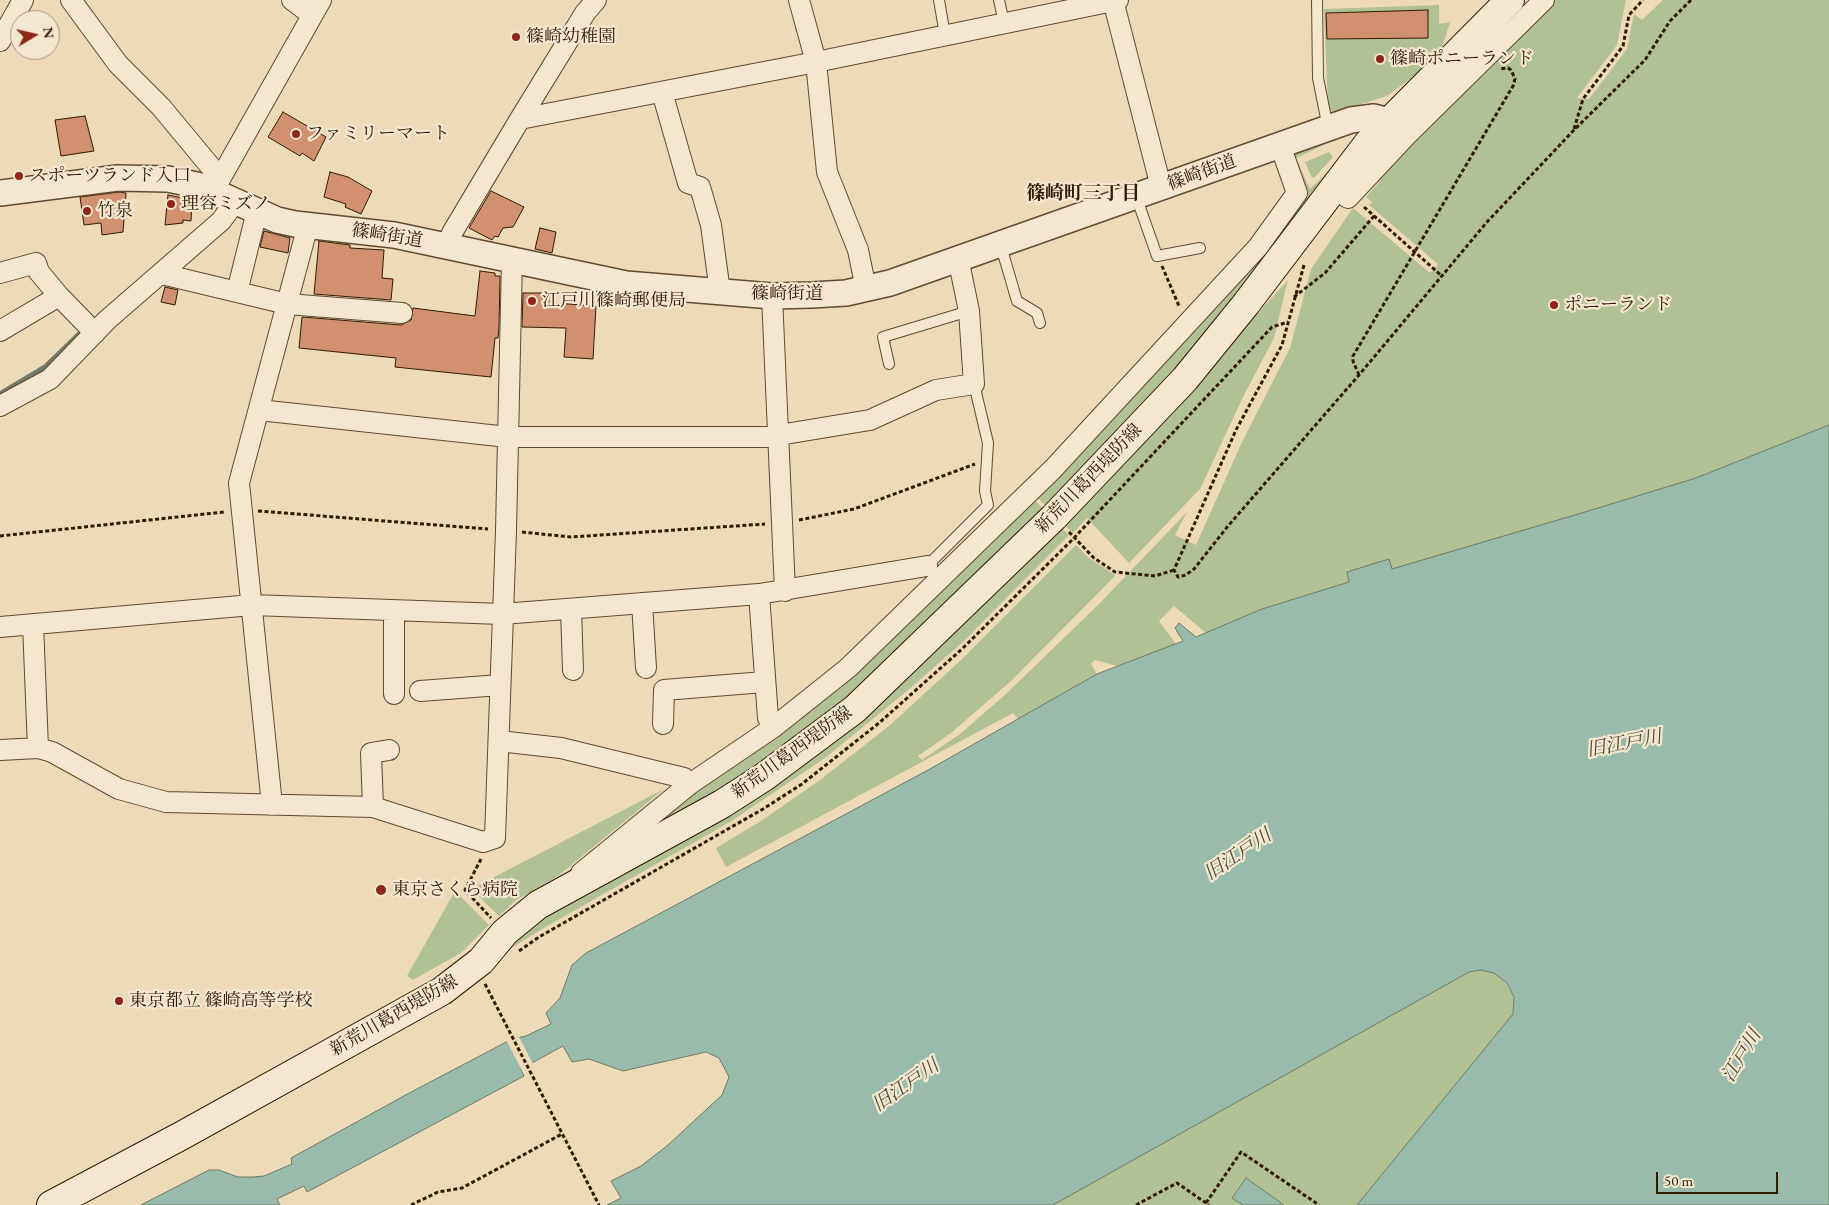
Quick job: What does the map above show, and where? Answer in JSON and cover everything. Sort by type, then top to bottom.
[{"type":"main road","points":[[1388,121],[1510,0]]},
{"type":"main road","name":"新荒川葛西堤防線","points":[[51,1205],[181,1136],[442,991],[481,961],[522,917],[562,891],[648,846],[722,804],[764,777],[855,709],[1047,523],[1186,379],[1246,304],[1334,187],[1388,121]]},
{"type":"street","points":[[0,41],[23,0]]},
{"type":"street","points":[[71,0],[118,64],[162,107],[231,196],[238,292]]},
{"type":"street","points":[[0,406],[50,379],[107,320],[221,221],[316,7],[292,0]]},
{"type":"street","points":[[798,0],[816,62],[827,172],[858,250],[866,289]]},
{"type":"street","points":[[1113,0],[1161,187]]},
{"type":"street","points":[[520,119],[816,62],[1118,0]]},
{"type":"street","points":[[1334,187],[1348,198],[1413,130],[1544,0]]},
{"type":"street","points":[[449,246],[452,233],[591,2]]},
{"type":"street","points":[[662,92],[688,183],[700,187],[706,206],[711,225],[720,292]]},
{"type":"street","name":"篠崎街道","points":[[0,193],[118,178],[148,177],[187,182],[231,196],[278,220],[308,226],[394,235],[626,284],[772,296],[846,293],[866,289],[958,258],[1328,128],[1368,117],[1378,117],[1388,121]]},
{"type":"street","points":[[562,891],[598,857],[690,784],[774,727],[848,668],[1025,496],[1258,247],[1297,193],[1280,145]]},
{"type":"street","points":[[272,804],[239,483],[308,226]]},
{"type":"street","points":[[259,410],[508,437],[777,436],[870,420],[936,390],[974,384],[969,311],[958,258]]},
{"type":"street","points":[[0,750],[38,748],[52,752],[118,789],[166,802],[373,807],[483,842],[491,841],[497,836],[512,259]]},
{"type":"street","points":[[0,273],[36,263],[39,272],[59,296],[95,333]]},
{"type":"street","points":[[162,274],[287,304],[402,313]]},
{"type":"street","points":[[0,331],[59,296]]},
{"type":"street","points":[[772,296],[784,591]]},
{"type":"street","points":[[0,627],[252,605],[502,614],[759,594],[927,566]]},
{"type":"street","points":[[759,594],[768,718],[774,727]]},
{"type":"street","points":[[642,603],[646,668]]},
{"type":"street","points":[[571,609],[573,670]]},
{"type":"street","points":[[394,611],[394,694]]},
{"type":"street","points":[[33,624],[38,748]]},
{"type":"street","points":[[663,724],[664,690],[764,682]]},
{"type":"street","points":[[420,691],[500,685]]},
{"type":"street","points":[[499,741],[561,748],[684,778],[690,784]]},
{"type":"street","points":[[373,807],[371,753],[389,750]]},
{"type":"lane","points":[[939,0],[946,35]]},
{"type":"lane","points":[[999,0],[1004,23]]},
{"type":"lane","points":[[1316,0],[1318,78],[1328,128]]},
{"type":"lane","points":[[1135,196],[1158,256],[1200,248]]},
{"type":"lane","points":[[1000,242],[1017,301],[1037,313],[1040,323]]},
{"type":"lane","points":[[889,364],[883,337],[969,311]]},
{"type":"lane","points":[[927,566],[988,505],[985,491],[988,442],[974,384]]},
{"type":"path","points":[[1574,130],[1583,99],[1623,46],[1629,15],[1643,0]]},
{"type":"path","points":[[1174,570],[1178,576],[1186,576],[1194,569],[1228,526],[1359,375],[1487,222],[1574,130],[1645,60],[1670,21],[1691,0]]},
{"type":"path","points":[[1359,375],[1353,356],[1514,86],[1515,79],[1511,70],[1508,68],[1495,71]]},
{"type":"path","points":[[1367,209],[1442,276]]},
{"type":"path","points":[[1294,297],[1325,273],[1374,216]]},
{"type":"path","points":[[1158,256],[1178,304],[1189,322]]},
{"type":"path","points":[[1070,534],[1094,558],[1115,572],[1155,576],[1174,570],[1236,430],[1282,345],[1304,264],[1309,257]]},
{"type":"path","points":[[484,852],[465,890],[497,923]]},
{"type":"path","points":[[489,975],[485,983],[598,1203]]},
{"type":"path","points":[[411,1205],[438,1192],[462,1188],[562,1134]]},
{"type":"path","points":[[1136,1205],[1177,1183],[1208,1204],[1241,1152],[1319,1205]]},
{"type":"green space","points":[[1549,0],[1626,0],[1617,45],[1577,98],[1589,99],[1627,49],[1634,14],[1642,20],[1663,0],[1829,0],[1829,425],[1696,478],[1585,512],[1391,570],[1389,559],[1347,572],[1349,582],[1262,609],[1206,633],[1174,606],[1159,621],[1176,644],[1117,666],[1095,660],[1091,664],[1097,674],[1018,719],[1013,713],[726,867],[716,848],[761,821],[820,780],[889,726],[961,660],[1076,545],[1089,558],[1115,575],[1114,577],[1011,681],[951,733],[918,756],[922,760],[960,734],[1006,694],[1098,605],[1187,512],[1175,535],[1196,545],[1242,442],[1290,348],[1311,269],[1353,208],[1430,273],[1434,269],[1438,264],[1369,205],[1372,202],[1366,197],[1380,181],[1376,176]]},
{"type":"green space","name":"篠崎ポニーランド","points":[[1439,5],[1439,24],[1450,22],[1441,51],[1427,67],[1387,96],[1334,113],[1328,108],[1324,9]]},
{"type":"green space","points":[[1328,143],[1296,158],[1310,189],[1336,163],[1203,344],[1049,509],[1034,494],[1303,194],[1289,156]]},
{"type":"green space","points":[[1329,152],[1333,157],[1312,178],[1305,162]]},
{"type":"green space","points":[[1288,280],[1274,338],[1244,395],[1200,489],[1129,563],[1087,518],[1073,533],[1062,522],[1170,411]]},
{"type":"green space","points":[[1031,496],[1046,512],[929,630],[774,760],[602,862],[746,753]]},
{"type":"green space","points":[[1058,524],[1069,535],[964,641],[907,691],[825,758],[730,822],[549,925],[513,947],[497,961],[517,932],[672,845]]},
{"type":"green space","points":[[664,789],[558,876],[515,901],[499,916],[471,889]]},
{"type":"green space","points":[[455,891],[489,925],[461,953],[413,980],[407,976]]},
{"type":"green space","points":[[1481,970],[1494,973],[1506,983],[1514,997],[1513,1014],[1357,1205],[1284,1205],[1246,1178],[1232,1197],[1243,1205],[1053,1205],[1469,972]]},
{"type":"water","points":[[1829,425],[1829,1205],[1357,1205],[1513,1014],[1514,997],[1507,983],[1494,973],[1481,970],[1469,972],[1053,1205],[607,1205],[621,1198],[611,1181],[641,1166],[668,1145],[722,1095],[729,1077],[719,1058],[706,1052],[623,1071],[589,1059],[572,1062],[563,1046],[521,1069],[524,1076],[307,1192],[304,1186],[277,1199],[280,1205],[141,1205],[209,1170],[219,1170],[238,1177],[253,1177],[264,1176],[292,1164],[291,1158],[413,1091],[512,1039],[526,1036],[551,1024],[546,1013],[560,998],[572,965],[586,953],[930,769],[1097,674],[1183,641],[1175,628],[1179,623],[1196,637],[1262,609],[1349,582],[1347,572],[1389,559],[1392,569],[1585,512],[1696,478]]},
{"type":"water","points":[[1246,1178],[1284,1205],[1243,1205],[1232,1198]]},
{"type":"pier","points":[[518,1035],[533,1064],[524,1070],[526,1078],[506,1040]]},
{"type":"building","points":[[1428,10],[1428,38],[1327,39],[1326,13]]},
{"type":"building","points":[[283,112],[326,137],[314,161],[302,153],[300,156],[268,137]]},
{"type":"building","points":[[85,116],[94,151],[61,156],[55,120]]},
{"type":"building","points":[[330,172],[348,177],[372,191],[361,214],[345,207],[346,204],[324,197]]},
{"type":"building","points":[[491,191],[524,207],[513,227],[503,228],[498,237],[495,236],[492,240],[469,228]]},
{"type":"building","points":[[119,192],[126,193],[123,232],[102,235],[101,223],[84,225],[80,197]]},
{"type":"building","points":[[168,195],[192,200],[191,221],[183,220],[183,223],[165,225]]},
{"type":"building","points":[[540,228],[556,232],[552,253],[535,249]]},
{"type":"building","points":[[264,231],[290,238],[288,253],[260,247]]},
{"type":"building","points":[[319,241],[350,245],[350,248],[384,250],[382,278],[393,279],[391,300],[314,294]]},
{"type":"building","points":[[480,271],[495,273],[495,276],[500,276],[499,327],[498,338],[495,338],[491,377],[395,367],[396,358],[299,348],[302,317],[401,325],[411,320],[413,308],[475,316]]},
{"type":"building","points":[[165,287],[178,290],[175,305],[161,302]]},
{"type":"building","points":[[523,293],[554,293],[554,303],[596,306],[593,359],[564,357],[566,328],[522,327]]},
{"type":"waterway","points":[[0,394],[45,367],[80,333]]},
{"type":"place","name":"篠崎幼稚園","points":[[516,37]]},
{"type":"place","name":"篠崎ポニーランド","points":[[1380,59]]},
{"type":"place","name":"ファミリーマート","points":[[296,134]]},
{"type":"place","name":"スポーツランド入口","points":[[19,176]]},
{"type":"place","name":"理容ミズノ","points":[[171,204]]},
{"type":"place","name":"竹泉","points":[[87,211]]},
{"type":"place","name":"江戸川篠崎郵便局","points":[[532,301]]},
{"type":"place","name":"ポニーランド","points":[[1554,305]]},
{"type":"place","name":"東京さくら病院","points":[[381,890]]},
{"type":"place","name":"東京都立 篠崎高等学校","points":[[119,1001]]},
{"type":"district","name":"篠崎町三丁目","points":[[1083,194]]},
{"type":"water label","name":"旧江戸川","points":[[1624,744]]},
{"type":"water label","name":"旧江戸川","points":[[1238,855]]},
{"type":"water label","name":"江戸川","points":[[1742,1056]]},
{"type":"water label","name":"旧江戸川","points":[[906,1086]]}]
